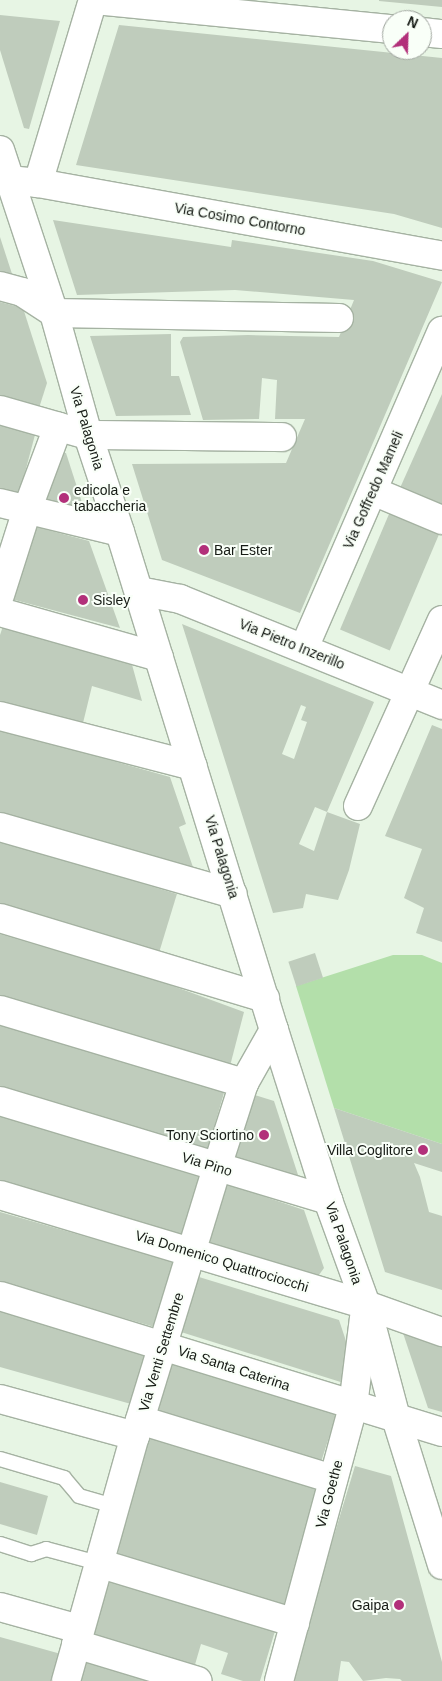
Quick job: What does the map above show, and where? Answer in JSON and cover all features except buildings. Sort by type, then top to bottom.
[{"type":"street","points":[[38,182],[94,0],[382,28]]},
{"type":"street","name":"Via Palagonia","points":[[0,150],[5,180],[54,313],[88,435],[194,766],[274,1030],[328,1200],[366,1305],[396,1418],[442,1565]]},
{"type":"street","name":"Via Cosimo Contorno","points":[[5,180],[38,182],[442,256]]},
{"type":"street","points":[[0,286],[22,292],[54,313],[339,318]]},
{"type":"street","name":"Via Goffredo Mameli","points":[[304,648],[439,344]]},
{"type":"street","points":[[0,410],[88,435],[282,437]]},
{"type":"street","points":[[0,595],[27,510],[58,427]]},
{"type":"street","points":[[373,491],[442,520]]},
{"type":"street","points":[[0,503],[120,532]]},
{"type":"street","name":"Via Pietro Inzerillo","points":[[138,591],[180,599],[442,705]]},
{"type":"street","points":[[0,612],[159,657]]},
{"type":"street","points":[[358,806],[442,620]]},
{"type":"street","points":[[0,716],[194,766]]},
{"type":"street","points":[[0,827],[233,894]]},
{"type":"street","points":[[0,918],[265,998]]},
{"type":"street","points":[[0,1010],[244,1083]]},
{"type":"street","name":"Via Venti Settembre","points":[[66,1681],[98,1563],[217,1166],[244,1083],[274,1030]]},
{"type":"street","name":"Via Pino","points":[[0,1102],[328,1200]]},
{"type":"street","name":"Via Domenico Quattrociocchi","points":[[0,1195],[366,1305],[442,1332]]},
{"type":"street","name":"Via Santa Caterina","points":[[0,1296],[442,1432]]},
{"type":"street","name":"Via Goethe","points":[[279,1681],[353,1406],[366,1305]]},
{"type":"street","points":[[0,1399],[138,1428],[333,1479]]},
{"type":"street","points":[[98,1563],[294,1623]]},
{"type":"street","points":[[0,1607],[198,1681]]},
{"type":"lane","points":[[0,1459],[64,1478],[79,1496],[115,1506]]},
{"type":"lane","points":[[0,1544],[31,1554],[46,1549],[98,1563]]},
{"type":"green space","points":[[393,955],[422,955],[442,963],[442,1144],[334,1108],[296,986]]},
{"type":"place","name":"edicola e tabaccheria","points":[[64,498]]},
{"type":"place","name":"Bar Ester","points":[[204,550]]},
{"type":"place","name":"Sisley","points":[[83,600]]},
{"type":"place","name":"Tony Sciortino","points":[[264,1135]]},
{"type":"place","name":"Villa Coglitore","points":[[423,1150]]},
{"type":"place","name":"Gaipa","points":[[399,1605]]}]
